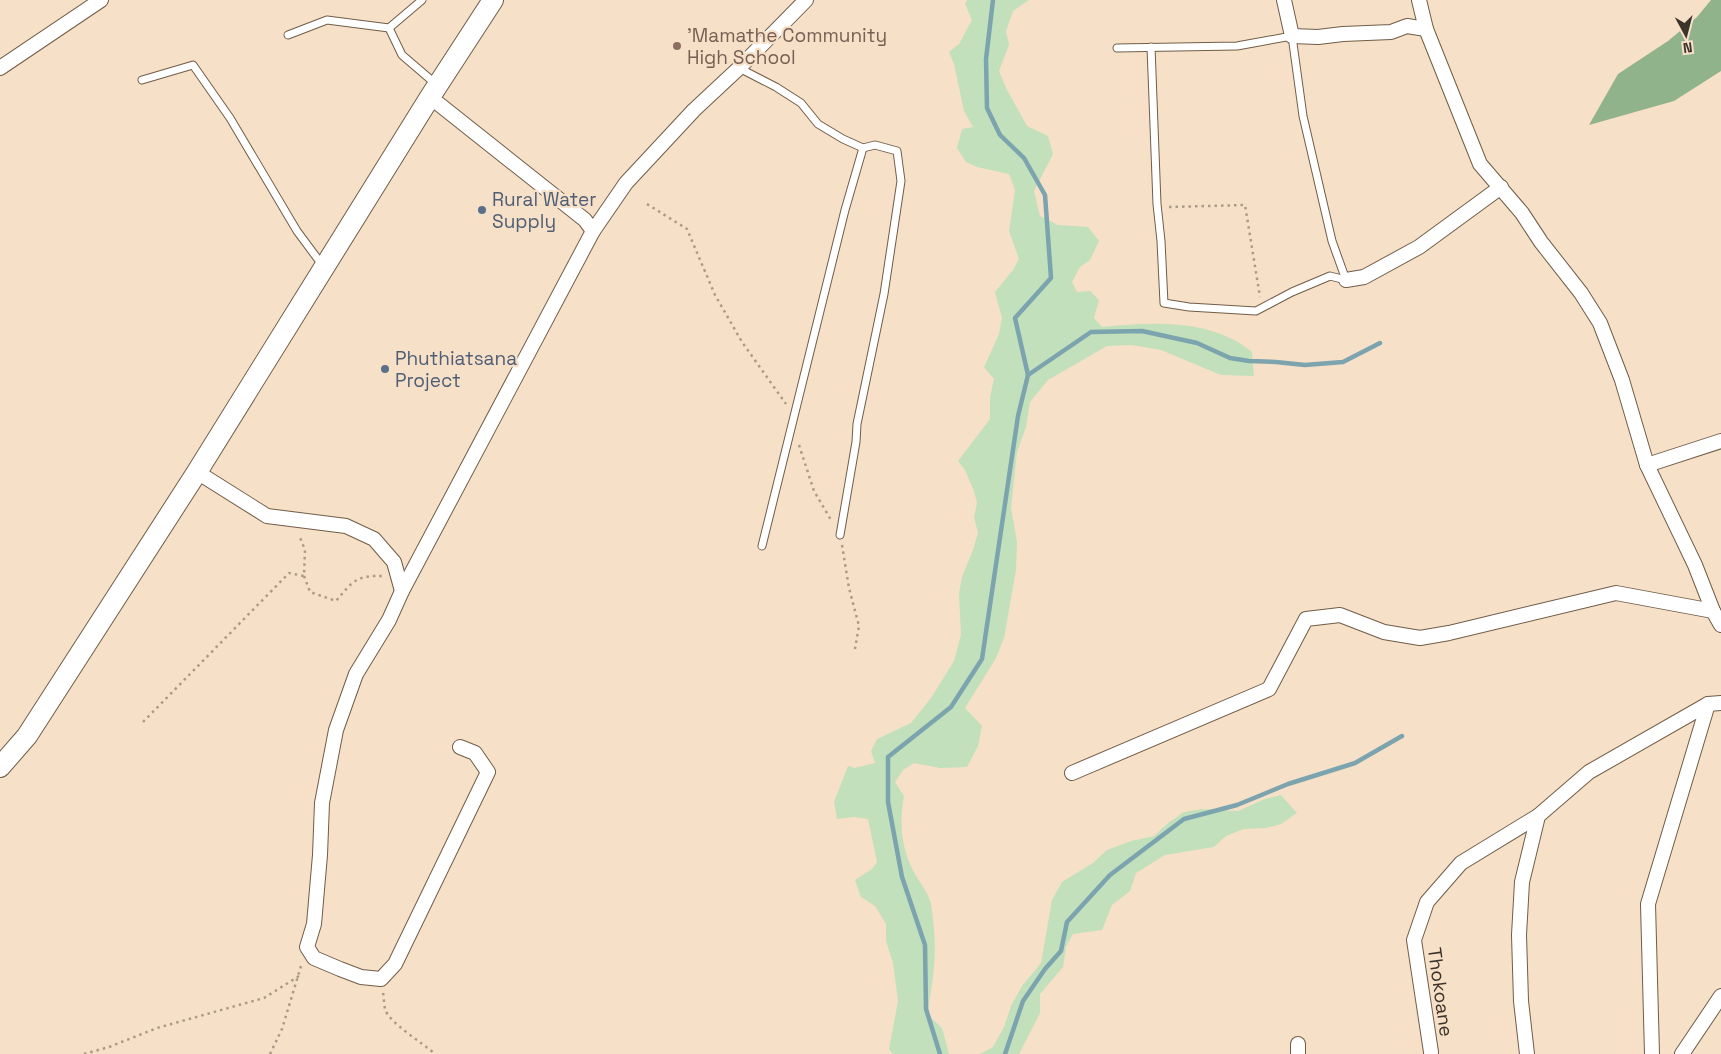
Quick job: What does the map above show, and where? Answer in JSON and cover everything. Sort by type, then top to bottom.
[{"type":"main road","points":[[0,767],[27,736],[197,472],[493,0]]},
{"type":"street","points":[[460,747],[475,753],[488,772],[395,964],[381,979],[361,977],[314,958],[307,948],[314,924],[322,803],[336,730],[356,674],[390,620],[402,591],[593,231],[626,183],[694,110],[806,0]]},
{"type":"street","points":[[1284,0],[1292,36],[1318,38],[1343,34],[1391,32],[1408,26],[1426,29]]},
{"type":"street","points":[[1419,0],[1426,29],[1480,164],[1522,213],[1541,242],[1581,292],[1600,323],[1622,380],[1647,465],[1695,565],[1713,611],[1721,625]]},
{"type":"street","points":[[0,68],[94,2]]},
{"type":"street","points":[[434,92],[585,220],[593,231]]},
{"type":"street","points":[[1346,280],[1364,277],[1419,247],[1501,187]]},
{"type":"street","points":[[1647,465],[1721,441]]},
{"type":"street","points":[[197,472],[268,516],[346,526],[374,539],[394,562],[402,591]]},
{"type":"street","points":[[1072,773],[1269,689],[1306,619],[1340,615],[1384,632],[1420,638],[1449,633],[1616,593],[1713,611]]},
{"type":"street","points":[[1652,1054],[1648,904],[1714,703]]},
{"type":"street","name":"Thokoane","points":[[1431,1052],[1414,940],[1427,902],[1461,863],[1538,816],[1589,772],[1714,703]]},
{"type":"street","points":[[1527,1054],[1521,1001],[1519,935],[1522,882],[1538,816]]},
{"type":"street","points":[[1682,1054],[1721,996]]},
{"type":"lane","points":[[288,35],[327,20],[389,28],[422,0]]},
{"type":"lane","points":[[389,28],[402,55],[434,92]]},
{"type":"lane","points":[[1117,48],[1236,46],[1292,36],[1303,116],[1332,241],[1346,280]]},
{"type":"lane","points":[[1151,48],[1157,207],[1161,241],[1164,303],[1189,307],[1256,311],[1292,292],[1330,276],[1346,280]]},
{"type":"lane","points":[[142,80],[193,65],[230,118],[297,231],[325,268]]},
{"type":"lane","points":[[738,68],[776,87],[802,103],[818,124],[843,139],[863,148],[875,145],[897,150],[901,182],[884,294],[856,424],[856,442],[840,535]]},
{"type":"lane","points":[[762,546],[845,210],[863,148]]},
{"type":"path","points":[[647,204],[687,229],[716,295],[742,342],[786,404],[814,491],[840,535],[848,588],[859,626],[855,650]]},
{"type":"path","points":[[1157,207],[1245,205],[1261,309]]},
{"type":"path","points":[[288,519],[300,536],[305,550],[304,576],[310,592],[336,601],[354,580],[374,576],[398,577]]},
{"type":"path","points":[[143,722],[289,573],[304,576]]},
{"type":"path","points":[[84,1054],[157,1028],[264,998],[298,976],[282,1029],[270,1054]]},
{"type":"path","points":[[381,979],[386,1011],[394,1022],[435,1054]]},
{"type":"green space","points":[[967,0],[1029,0],[1013,11],[1006,31],[1009,45],[999,71],[1027,126],[1048,136],[1053,154],[1034,191],[1040,216],[1058,225],[1088,227],[1099,241],[1090,260],[1080,267],[1072,282],[1077,292],[1090,291],[1099,300],[1094,318],[1102,327],[1168,324],[1185,325],[1217,333],[1237,342],[1252,352],[1254,376],[1221,375],[1161,350],[1132,345],[1107,346],[1048,380],[1030,402],[1026,427],[1017,452],[1011,508],[1017,542],[1016,570],[1004,638],[996,658],[965,708],[982,726],[978,746],[967,767],[940,768],[914,763],[903,770],[895,782],[904,796],[902,836],[904,845],[910,865],[931,904],[935,951],[928,1015],[942,1028],[949,1054],[893,1054],[889,1049],[898,1001],[893,963],[886,941],[886,924],[875,906],[861,897],[855,880],[872,869],[877,862],[868,819],[854,817],[837,819],[834,802],[848,766],[855,768],[875,763],[871,751],[877,739],[911,723],[931,698],[954,661],[961,635],[959,593],[962,577],[978,533],[974,517],[977,503],[974,491],[965,470],[958,461],[990,419],[990,397],[994,379],[984,367],[999,334],[1002,318],[995,292],[1013,270],[1019,259],[1009,231],[1015,190],[1009,174],[977,167],[966,162],[957,148],[962,129],[973,127],[964,111],[954,64],[949,52],[959,44],[972,20],[965,4]]},
{"type":"green space","points":[[1711,0],[1721,0],[1721,71],[1674,101],[1589,125],[1618,74],[1668,41],[1697,17]]},
{"type":"green space","points":[[1281,795],[1297,813],[1281,824],[1266,828],[1244,829],[1226,836],[1214,847],[1165,855],[1136,873],[1130,891],[1112,905],[1102,930],[1073,934],[1066,947],[1063,967],[1040,994],[1040,1013],[1019,1054],[980,1054],[993,1047],[1022,986],[1041,963],[1052,900],[1062,882],[1093,863],[1107,850],[1131,841],[1154,836],[1184,812],[1202,809],[1238,811],[1265,799]]},
{"type":"waterway","points":[[940,1054],[926,1009],[925,945],[902,877],[888,802],[888,757],[951,707],[982,659],[1018,416],[1028,375],[1015,318],[1051,278],[1045,195],[1024,158],[1000,135],[987,108],[986,59],[993,0]]},
{"type":"waterway","points":[[1028,375],[1091,332],[1142,331],[1197,343],[1230,358],[1305,365],[1343,362],[1380,343]]},
{"type":"waterway","points":[[1005,1054],[1023,1001],[1045,969],[1061,951],[1067,922],[1110,875],[1184,819],[1237,805],[1288,784],[1355,763],[1402,736]]},
{"type":"place","name":"'Mamathe Community High School","points":[[677,46]]},
{"type":"place","name":"Rural Water Supply","points":[[482,210]]},
{"type":"place","name":"Phuthiatsana Project","points":[[385,369]]}]
